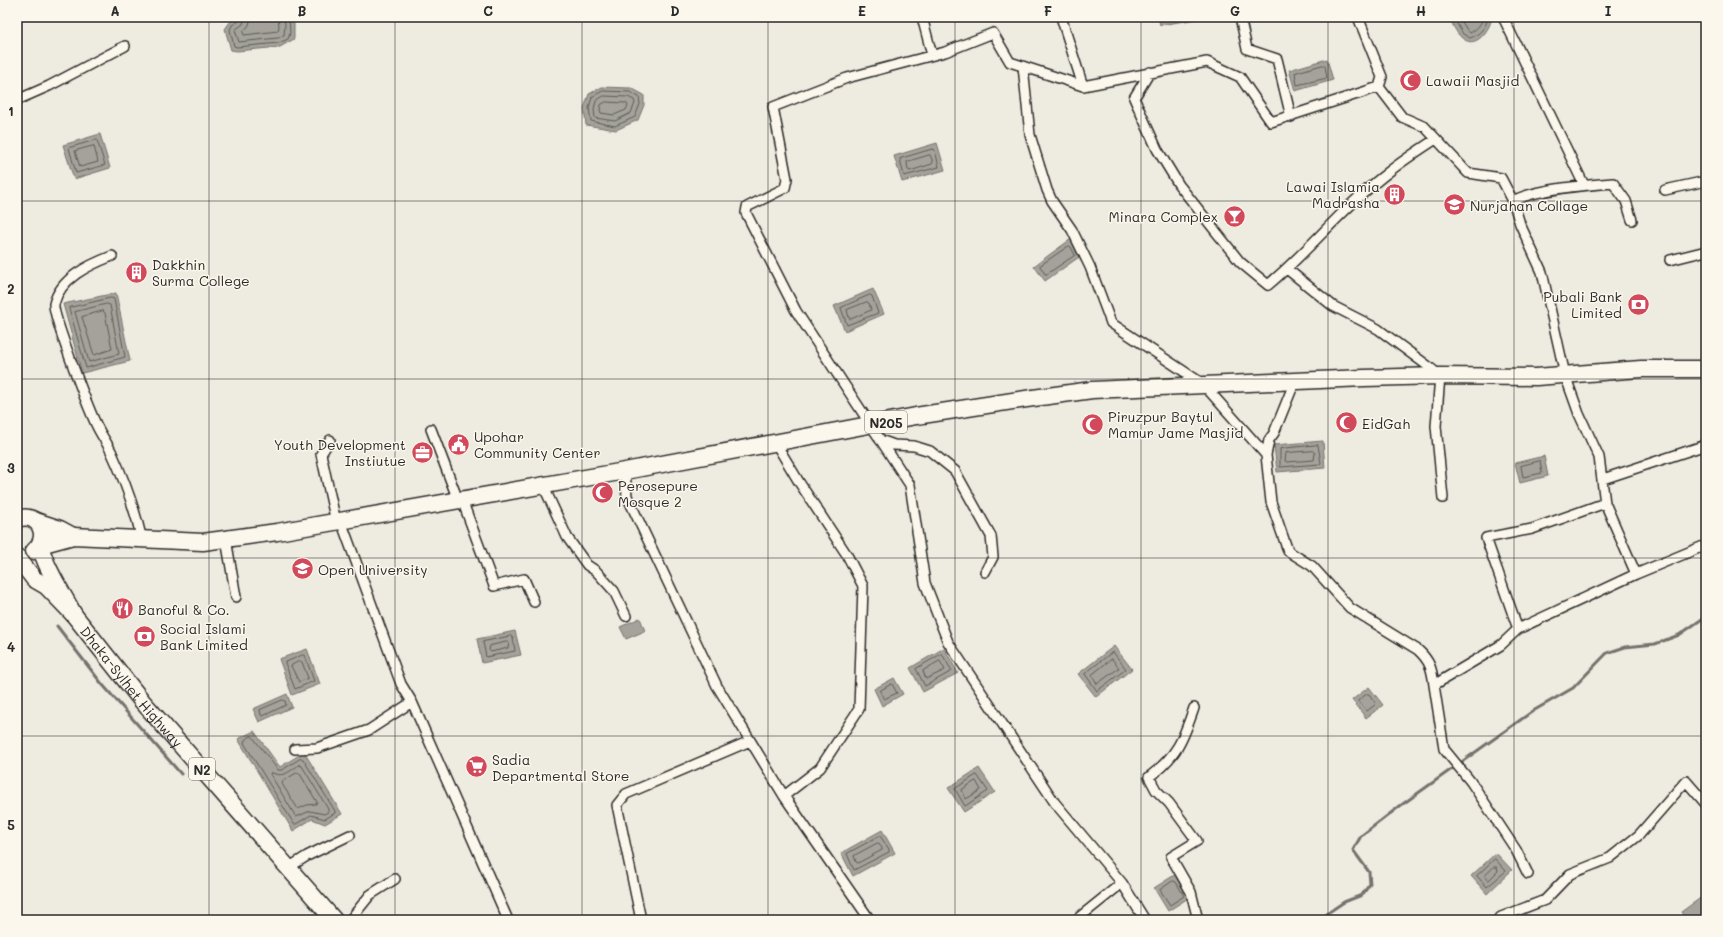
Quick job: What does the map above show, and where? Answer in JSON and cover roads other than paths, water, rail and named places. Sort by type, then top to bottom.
[{"type":"highway","name":"N205","points":[[24,518],[60,529],[73,536],[203,542],[339,522],[625,471],[870,425],[1018,400],[1092,390],[1203,384],[1440,376],[1536,377],[1641,369],[1706,369]]},
{"type":"highway","points":[[17,552],[28,554],[41,550],[42,531],[24,518]]},
{"type":"highway","name":"N205","points":[[41,550],[73,536]]},
{"type":"highway","name":"N2","points":[[41,550],[46,565],[74,615]]},
{"type":"highway","name":"N2","points":[[17,557],[34,579],[46,586],[74,615]]},
{"type":"highway","name":"Dhaka-Sylhet Highway","points":[[74,615],[142,701],[334,920]]},
{"type":"street","points":[[922,17],[932,55]]},
{"type":"street","points":[[1061,17],[1082,86]]},
{"type":"street","points":[[1240,17],[1248,49],[1277,58],[1291,116]]},
{"type":"street","points":[[1358,17],[1382,77],[1379,87]]},
{"type":"street","points":[[1502,17],[1584,185]]},
{"type":"street","points":[[1145,920],[1122,884],[1055,803],[948,642],[925,583],[910,485],[796,311],[746,213],[747,207],[785,188],[787,179],[773,107],[847,78],[945,52],[993,33],[1010,62],[1082,86],[1207,62],[1240,77],[1271,122],[1379,87]]},
{"type":"street","points":[[17,100],[49,86],[125,46]]},
{"type":"street","points":[[1023,66],[1030,135],[1047,190],[1052,201],[1072,230],[1090,267],[1110,323],[1203,384],[1266,455]]},
{"type":"street","points":[[1150,72],[1134,98],[1157,149],[1178,185],[1240,262],[1268,284],[1287,269],[1322,233],[1385,174],[1436,138]]},
{"type":"street","points":[[1379,87],[1402,117],[1425,127],[1468,173],[1501,178],[1513,201],[1520,224],[1542,272],[1565,375],[1579,414],[1599,457],[1605,503],[1636,574]]},
{"type":"street","points":[[1664,190],[1706,181]]},
{"type":"street","points":[[1513,201],[1523,196],[1584,185],[1613,183],[1626,201],[1632,220]]},
{"type":"street","points":[[1670,260],[1706,251]]},
{"type":"street","points":[[112,256],[91,264],[60,288],[53,306],[62,336],[95,423],[111,451],[136,514],[142,540]]},
{"type":"street","points":[[1287,269],[1333,306],[1378,330],[1440,376],[1436,426],[1443,498]]},
{"type":"street","points":[[1295,381],[1274,433],[1269,440],[1266,455],[1271,502],[1288,551],[1312,566],[1350,608],[1418,650],[1427,658],[1432,672],[1444,749],[1462,771],[1516,850],[1528,874]]},
{"type":"street","points":[[432,429],[494,586],[524,580],[534,602]]},
{"type":"street","points":[[330,440],[321,454],[339,522],[401,684],[412,702],[508,920]]},
{"type":"street","points":[[880,440],[894,445],[914,446],[930,451],[955,471],[991,536],[993,557],[985,572]]},
{"type":"street","points":[[775,442],[799,482],[847,555],[863,586],[860,709],[820,768],[784,796]]},
{"type":"street","points":[[1603,479],[1706,445]]},
{"type":"street","points":[[625,471],[627,496],[717,686],[784,796],[870,920]]},
{"type":"street","points":[[543,485],[567,538],[587,565],[596,571],[614,591],[626,616]]},
{"type":"street","points":[[1518,630],[1486,538],[1532,529],[1605,503]]},
{"type":"street","points":[[226,539],[236,597]]},
{"type":"street","points":[[1434,686],[1501,645],[1518,630],[1636,574],[1706,545]]},
{"type":"street","points":[[295,749],[317,748],[369,730],[412,702]]},
{"type":"street","points":[[1194,708],[1187,730],[1176,753],[1149,777],[1156,790],[1169,803],[1197,841],[1171,857],[1191,892],[1198,920]]},
{"type":"street","points":[[641,920],[617,805],[626,794],[750,741]]},
{"type":"street","points":[[1498,920],[1501,917],[1545,900],[1570,874],[1610,858],[1639,835],[1686,781],[1706,804]]},
{"type":"street","points":[[288,868],[307,856],[350,835]]},
{"type":"street","points":[[350,920],[370,895],[395,879]]},
{"type":"street","points":[[1076,920],[1122,884]]},
{"type":"water","points":[[240,17],[293,17],[294,39],[280,47],[237,51],[231,50],[225,29],[230,22]]},
{"type":"water","points":[[1158,17],[1210,17],[1160,25]]},
{"type":"water","points":[[1449,17],[1492,17],[1489,26],[1483,35],[1479,39],[1470,42],[1460,36]]},
{"type":"water","points":[[1327,59],[1333,80],[1295,91],[1289,70]]},
{"type":"water","points":[[602,87],[631,88],[644,95],[644,105],[638,120],[616,130],[586,125],[584,108],[589,94]]},
{"type":"water","points":[[100,134],[110,168],[74,179],[63,145]]},
{"type":"water","points":[[937,143],[945,170],[902,182],[894,156]]},
{"type":"water","points":[[1071,239],[1082,255],[1045,281],[1034,266]]},
{"type":"water","points":[[873,289],[884,314],[845,331],[834,306]]},
{"type":"water","points":[[116,293],[130,361],[82,373],[63,304]]},
{"type":"water","points":[[1323,441],[1325,468],[1277,472],[1274,445]]},
{"type":"water","points":[[1544,456],[1548,476],[1520,483],[1515,463]]},
{"type":"water","points":[[640,618],[645,631],[626,639],[620,627]]},
{"type":"water","points":[[515,631],[521,655],[482,663],[477,639]]},
{"type":"water","points":[[1114,646],[1132,669],[1096,697],[1078,674]]},
{"type":"water","points":[[944,648],[958,673],[923,692],[910,668]]},
{"type":"water","points":[[307,649],[320,684],[292,695],[279,659]]},
{"type":"water","points":[[894,678],[903,694],[882,706],[874,689]]},
{"type":"water","points":[[1369,687],[1383,705],[1366,718],[1352,700]]},
{"type":"water","points":[[287,694],[292,707],[259,722],[253,709]]},
{"type":"water","points":[[254,731],[280,767],[304,752],[342,814],[325,824],[312,819],[293,831],[238,739]]},
{"type":"water","points":[[979,768],[995,792],[964,812],[948,788]]},
{"type":"water","points":[[882,830],[895,853],[853,876],[841,853]]},
{"type":"water","points":[[1496,853],[1512,870],[1487,894],[1471,876]]},
{"type":"water","points":[[1176,874],[1190,897],[1168,911],[1154,888]]},
{"type":"water","points":[[1706,894],[1706,920],[1686,920],[1681,912]]},
{"type":"waterway","points":[[1325,920],[1326,914],[1344,902],[1362,895],[1370,884],[1369,872],[1353,850],[1361,836],[1400,806],[1533,711],[1573,688],[1607,653],[1625,647],[1655,644],[1679,635],[1705,617]]},
{"type":"waterway","points":[[57,626],[102,684],[181,774]]},
{"type":"place","name":"Lawaii Masjid","points":[[1411,80]]},
{"type":"place","name":"Lawai Islamia Madrasha","points":[[1395,194]]},
{"type":"place","name":"Nurjahan Collage","points":[[1455,205]]},
{"type":"place","name":"Minara Complex","points":[[1234,216]]},
{"type":"place","name":"Dakkhin Surma College","points":[[137,272]]},
{"type":"place","name":"Pubali Bank Limited","points":[[1638,304]]},
{"type":"place","name":"EidGah","points":[[1347,423]]},
{"type":"place","name":"Piruzpur Baytul Mamur Jame Masjid","points":[[1093,424]]},
{"type":"place","name":"Upohar Community Center","points":[[458,444]]},
{"type":"place","name":"Youth Development Instiutue","points":[[422,452]]},
{"type":"place","name":"Perosepure Mosque 2","points":[[603,493]]},
{"type":"place","name":"Open University","points":[[303,569]]},
{"type":"place","name":"Banoful & Co.","points":[[123,609]]},
{"type":"place","name":"Social Islami Bank Limited","points":[[144,636]]},
{"type":"place","name":"Sadia Departmental Store","points":[[477,767]]}]
